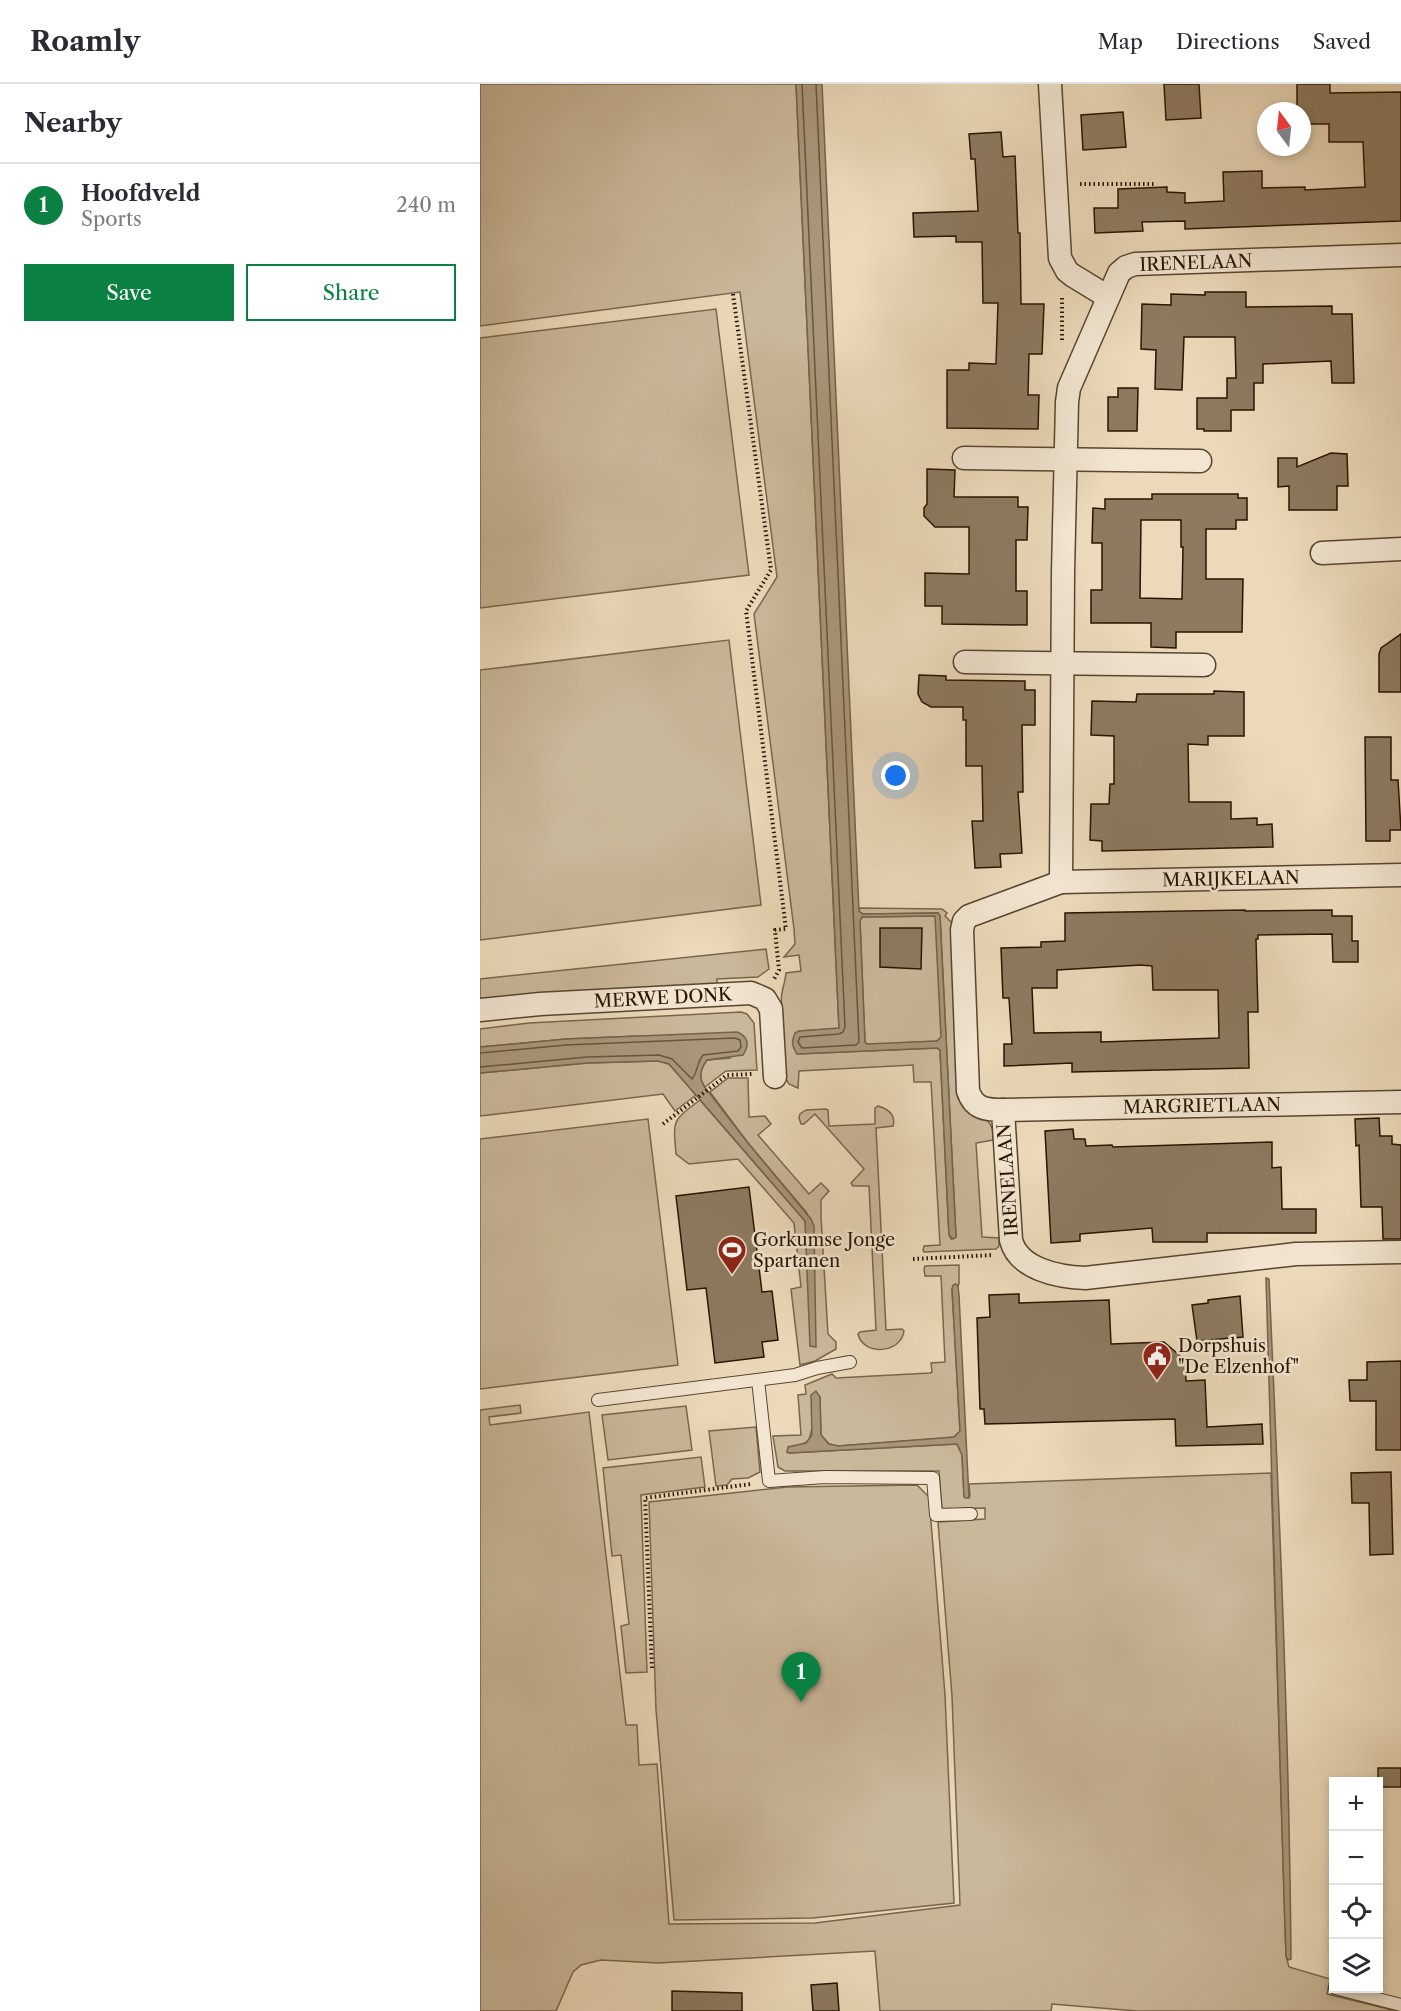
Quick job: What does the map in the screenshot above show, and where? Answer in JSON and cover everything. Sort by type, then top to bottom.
[{"type":"street","points":[[1050,84],[1059,253],[1063,265],[1072,275],[1108,297]]},
{"type":"street","name":"IRENELAAN","points":[[1401,255],[1135,264],[1119,273],[1069,388],[1066,402],[1061,882],[969,916],[964,921],[962,930],[968,1091],[971,1099],[980,1108],[1003,1110],[1011,1240],[1016,1254],[1029,1265],[1060,1275],[1085,1278],[1296,1254],[1401,1252]]},
{"type":"street","points":[[964,458],[1200,461]]},
{"type":"street","points":[[1322,553],[1401,549]]},
{"type":"street","points":[[965,662],[1204,664]]},
{"type":"street","name":"MARIJKELAAN","points":[[1061,882],[1401,875]]},
{"type":"street","name":"MERWE DONK","points":[[480,1010],[540,1004],[751,993],[765,999]]},
{"type":"street","points":[[765,999],[771,1009],[768,1075]]},
{"type":"street","name":"MARGRIETLAAN","points":[[1003,1110],[1401,1102]]},
{"type":"lane","points":[[598,1400],[795,1375],[850,1362]]},
{"type":"lane","points":[[758,1380],[769,1481],[825,1477],[933,1478],[936,1515],[971,1514]]},
{"type":"lane","points":[[1354,1993],[1401,2005]]},
{"type":"path","points":[[1056,184],[1154,184]]},
{"type":"path","points":[[734,294],[771,570],[746,611],[786,929],[775,930],[779,970],[765,999]]},
{"type":"path","points":[[663,1125],[727,1075],[768,1075]]},
{"type":"path","points":[[913,1259],[1016,1254]]},
{"type":"path","points":[[652,1668],[645,1498],[712,1491],[769,1481]]},
{"type":"shaded area","points":[[480,84],[796,84],[839,1029],[799,1031],[797,1054],[937,1048],[940,1050],[949,1235],[951,1239],[956,1237],[940,916],[938,913],[863,914],[859,912],[859,908],[942,909],[947,913],[945,916],[952,923],[959,1099],[963,1106],[986,1119],[993,1130],[993,1140],[976,1143],[982,1237],[999,1238],[999,1246],[996,1249],[924,1252],[923,1250],[924,1246],[940,1245],[931,1082],[914,1082],[913,1065],[799,1071],[798,1088],[789,1084],[786,1079],[782,994],[786,973],[801,971],[799,955],[784,957],[795,944],[794,929],[754,614],[777,577],[740,292],[480,326]]},
{"type":"shaded area","points":[[716,309],[749,575],[480,608],[480,338]]},
{"type":"shaded area","points":[[729,640],[761,905],[480,940],[480,670]]},
{"type":"shaded area","points":[[935,916],[942,1037],[937,1041],[868,1045],[865,1042],[860,921],[862,917]]},
{"type":"shaded area","points":[[766,949],[769,969],[758,977],[717,979],[717,985],[480,1001],[480,979]]},
{"type":"shaded area","points":[[741,1012],[747,1014],[754,1023],[757,1070],[726,1071],[705,1087],[701,1074],[707,1060],[731,1058],[638,1036],[566,1039],[480,1047],[480,1029],[529,1023]]},
{"type":"shaded area","points":[[658,1061],[669,1064],[696,1095],[675,1111],[663,1094],[480,1116],[480,1073],[587,1063]]},
{"type":"shaded area","points":[[728,1078],[748,1078],[749,1117],[765,1116],[771,1124],[758,1135],[809,1194],[821,1183],[829,1191],[821,1200],[821,1217],[828,1334],[836,1342],[836,1349],[815,1361],[800,1365],[791,1289],[801,1287],[794,1223],[738,1159],[689,1164],[676,1154],[676,1122],[684,1112],[700,1100],[805,1221],[806,1227],[807,1213],[748,1143],[710,1092]]},
{"type":"shaded area","points":[[878,1106],[890,1113],[894,1122],[893,1126],[876,1128],[886,1330],[902,1329],[904,1331],[896,1344],[889,1348],[874,1349],[861,1341],[858,1334],[876,1330],[869,1186],[853,1186],[851,1183],[864,1169],[815,1114],[804,1124],[801,1124],[799,1118],[800,1114],[806,1110],[826,1109],[829,1126],[875,1124],[875,1108]]},
{"type":"shaded area","points":[[648,1119],[678,1365],[480,1389],[480,1139]]},
{"type":"shaded area","points":[[959,1265],[959,1284],[952,1289],[960,1431],[954,1437],[947,1438],[838,1446],[829,1444],[821,1435],[820,1397],[809,1440],[787,1452],[957,1444],[962,1455],[964,1496],[970,1496],[969,1484],[1271,1473],[1286,1956],[1289,1967],[1329,1979],[1327,1994],[1396,2011],[1137,2011],[1052,2004],[1051,2011],[880,2011],[875,1951],[658,1963],[601,1960],[581,1965],[573,1972],[556,2011],[480,2011],[480,1410],[520,1405],[521,1413],[489,1417],[490,1425],[589,1412],[626,1725],[637,1725],[639,1765],[657,1764],[669,1924],[815,1923],[960,1905],[952,1696],[938,1522],[985,1519],[985,1508],[942,1509],[939,1471],[785,1471],[778,1467],[773,1436],[801,1435],[798,1395],[806,1394],[805,1385],[832,1374],[836,1378],[930,1373],[932,1372],[931,1363],[945,1362],[941,1276],[925,1276],[925,1266]]},
{"type":"shaded area","points":[[686,1406],[692,1450],[608,1460],[602,1415]]},
{"type":"shaded area","points":[[756,1427],[760,1472],[748,1478],[732,1479],[727,1485],[716,1486],[709,1431]]},
{"type":"shaded area","points":[[701,1457],[705,1487],[641,1495],[647,1672],[626,1673],[621,1626],[629,1624],[621,1555],[612,1556],[603,1468]]},
{"type":"shaded area","points":[[917,1485],[929,1497],[945,1695],[954,1903],[813,1918],[674,1920],[656,1710],[649,1502],[787,1487]]},
{"type":"water","points":[[796,84],[822,84],[859,911],[863,914],[938,913],[940,916],[956,1237],[953,1239],[949,1235],[940,1050],[937,1048],[797,1054],[794,1049],[793,1039],[795,1033],[799,1031],[839,1028]],"holes":[[[935,916],[941,1037],[937,1041],[867,1044],[865,1042],[860,921],[862,917]]]},
{"type":"water","points":[[737,1032],[747,1041],[747,1048],[743,1055],[707,1060],[702,1069],[701,1079],[748,1143],[811,1219],[814,1226],[816,1347],[810,1346],[805,1221],[669,1064],[658,1061],[587,1063],[480,1073],[480,1047],[566,1039]]},
{"type":"water","points":[[1266,1278],[1269,1279],[1286,1702],[1291,1955],[1291,1959],[1288,1960],[1284,1897]]},
{"type":"water","points":[[956,1284],[959,1295],[969,1498],[964,1496],[962,1455],[957,1444],[787,1452],[788,1447],[806,1443],[812,1435],[811,1395],[816,1391],[820,1397],[821,1435],[829,1444],[838,1446],[954,1437],[960,1431],[952,1289]]},
{"type":"building","points":[[1164,84],[1199,84],[1201,118],[1166,120]]},
{"type":"building","points":[[1297,84],[1330,84],[1330,93],[1401,92],[1401,221],[1185,229],[1185,221],[1142,222],[1143,231],[1095,233],[1094,208],[1118,208],[1118,189],[1167,187],[1167,192],[1185,193],[1185,203],[1224,201],[1223,172],[1262,171],[1262,188],[1305,187],[1305,190],[1365,187],[1363,142],[1329,142],[1329,124],[1311,124],[1311,102],[1297,102]]},
{"type":"building","points":[[1123,112],[1126,147],[1083,150],[1081,115]]},
{"type":"building","points":[[1001,132],[1003,157],[1015,156],[1018,233],[1020,233],[1021,304],[1044,304],[1042,354],[1029,354],[1028,395],[1039,395],[1038,429],[947,428],[947,370],[969,370],[969,363],[996,364],[998,303],[983,303],[982,242],[956,242],[956,236],[914,237],[913,213],[978,211],[975,159],[971,159],[969,134]]},
{"type":"building","points":[[1205,292],[1246,292],[1246,307],[1332,306],[1332,314],[1352,314],[1354,383],[1332,383],[1331,361],[1263,364],[1263,383],[1254,383],[1254,410],[1231,410],[1231,431],[1197,429],[1197,398],[1227,398],[1227,378],[1236,378],[1235,337],[1184,337],[1182,390],[1155,389],[1156,350],[1141,349],[1142,304],[1171,305],[1171,294],[1205,295]]},
{"type":"building","points":[[1118,388],[1138,388],[1137,431],[1108,431],[1108,397],[1118,397]]},
{"type":"building","points":[[1331,453],[1347,454],[1348,486],[1337,486],[1337,510],[1289,510],[1289,486],[1278,487],[1278,458],[1297,458],[1297,467]]},
{"type":"building","points":[[927,469],[955,470],[954,497],[1018,497],[1018,507],[1028,507],[1027,540],[1016,540],[1016,591],[1027,591],[1027,625],[942,624],[942,606],[925,606],[925,573],[969,574],[969,527],[935,527],[924,516],[924,508],[927,504]]},
{"type":"building","points":[[1152,494],[1238,494],[1238,498],[1247,498],[1247,520],[1236,520],[1236,529],[1206,529],[1206,579],[1243,579],[1242,632],[1176,632],[1176,648],[1151,647],[1151,623],[1091,623],[1091,590],[1102,590],[1102,543],[1092,543],[1093,508],[1105,509],[1105,499],[1152,499]],"holes":[[[1141,520],[1181,520],[1182,599],[1140,598]]]},
{"type":"building","points":[[1401,634],[1401,692],[1379,692],[1381,648]]},
{"type":"building","points":[[919,675],[946,676],[946,680],[1025,681],[1025,690],[1035,690],[1035,725],[1022,725],[1023,792],[1018,792],[1022,853],[1000,854],[1001,867],[975,868],[972,821],[983,821],[982,766],[966,766],[966,720],[963,720],[963,707],[931,707],[922,702],[918,694]]},
{"type":"building","points":[[1214,691],[1244,692],[1244,736],[1208,736],[1208,745],[1188,744],[1189,802],[1231,802],[1231,819],[1257,818],[1257,825],[1272,824],[1273,847],[1102,851],[1102,841],[1090,840],[1091,804],[1109,804],[1110,784],[1114,784],[1114,736],[1091,735],[1092,701],[1136,702],[1137,694],[1214,694]]},
{"type":"building","points":[[1365,737],[1391,737],[1391,780],[1398,780],[1401,830],[1390,830],[1390,841],[1366,841]]},
{"type":"building","points":[[1332,910],[1332,916],[1352,916],[1352,941],[1358,941],[1358,962],[1333,962],[1332,934],[1258,935],[1256,939],[1258,1012],[1248,1012],[1249,1068],[1072,1072],[1072,1063],[1004,1066],[1004,1044],[1012,1044],[1009,998],[1003,998],[1001,948],[1041,947],[1041,942],[1065,941],[1065,913]],"holes":[[[1152,966],[1153,990],[1218,990],[1219,1038],[1101,1042],[1101,1032],[1034,1033],[1032,988],[1057,988],[1057,970]]]},
{"type":"building","points":[[880,928],[922,928],[921,969],[880,967]]},
{"type":"building","points":[[1379,1118],[1380,1136],[1392,1136],[1392,1144],[1401,1145],[1401,1239],[1383,1239],[1382,1207],[1361,1207],[1359,1145],[1356,1146],[1355,1119]]},
{"type":"building","points":[[1073,1129],[1074,1139],[1085,1139],[1086,1146],[1272,1142],[1272,1168],[1281,1167],[1282,1209],[1316,1209],[1316,1233],[1207,1233],[1207,1242],[1153,1242],[1152,1228],[1080,1234],[1080,1241],[1051,1243],[1045,1131]]},
{"type":"building","points":[[749,1187],[762,1292],[772,1291],[778,1340],[762,1342],[764,1357],[715,1363],[706,1288],[687,1290],[676,1196]]},
{"type":"building","name":"Dorpshuis \"De Elzenhof\"","points":[[1019,1294],[1019,1303],[1109,1300],[1111,1344],[1164,1342],[1185,1360],[1186,1381],[1205,1380],[1207,1427],[1262,1424],[1263,1444],[1176,1446],[1175,1419],[985,1424],[984,1409],[980,1409],[977,1318],[990,1317],[989,1295]]},
{"type":"building","points":[[1240,1296],[1243,1337],[1197,1341],[1192,1305],[1208,1303],[1208,1300]]},
{"type":"building","points":[[1401,1361],[1401,1450],[1376,1450],[1376,1401],[1350,1401],[1349,1380],[1367,1380],[1367,1362]]},
{"type":"building","points":[[1391,1472],[1393,1554],[1370,1555],[1369,1503],[1352,1503],[1351,1473]]},
{"type":"building","points":[[1378,1768],[1401,1768],[1401,1787],[1383,1787],[1383,1777],[1378,1777]]},
{"type":"building","points":[[837,1983],[839,2011],[813,2011],[811,1985]]},
{"type":"building","points":[[672,1991],[742,1993],[742,2011],[672,2011]]},
{"type":"place","name":"Gorkumse Jonge Spartanen","points":[[732,1276]]},
{"type":"place","name":"Dorpshuis \"De Elzenhof\"","points":[[1157,1382]]},
{"type":"place","name":"Hoofdveld","points":[[801,1702]]}]
